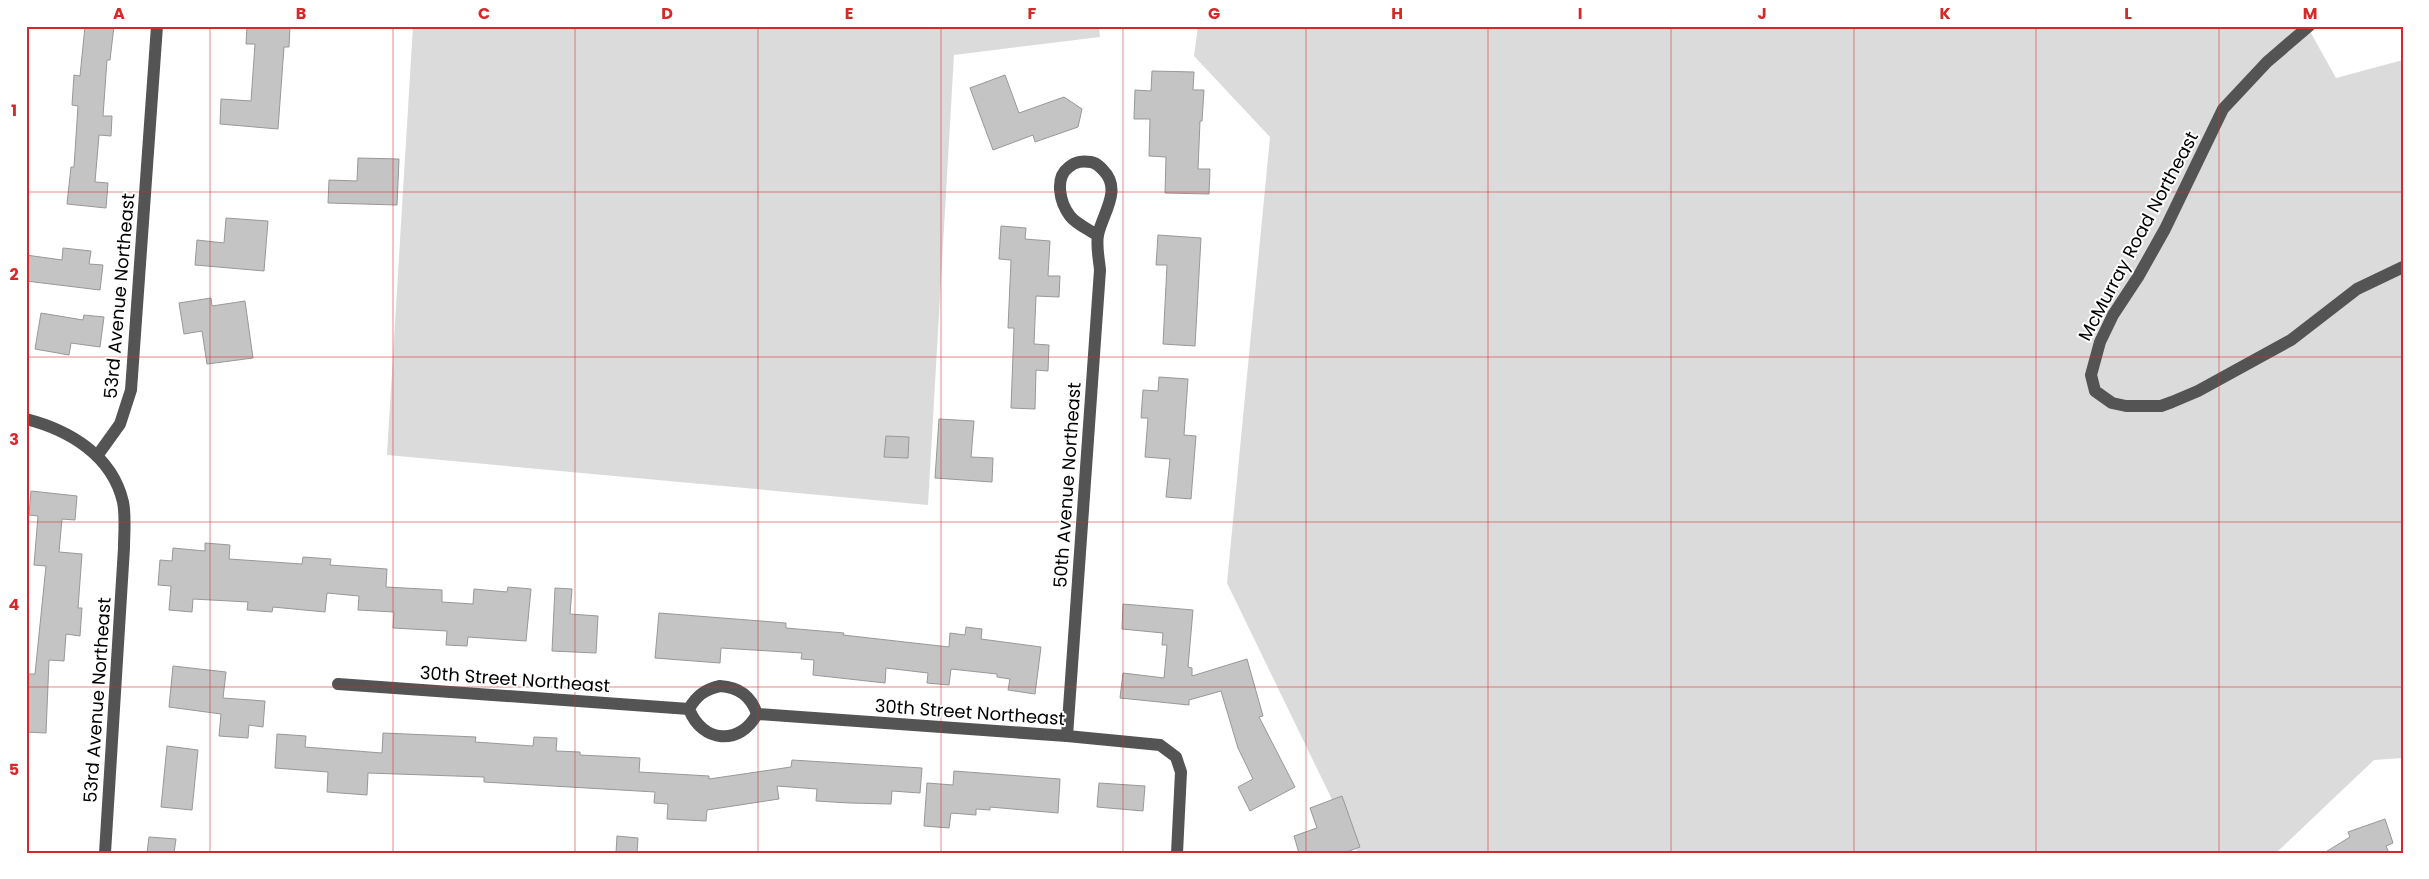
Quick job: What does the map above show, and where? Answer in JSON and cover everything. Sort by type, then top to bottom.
[{"type":"street","name":"53rd Avenue Northeast","points":[[106,853],[124,548],[123,504],[118,487],[97,456],[120,424],[131,390],[157,26]]},
{"type":"street","name":"McMurray Road Northeast","points":[[2309,26],[2267,62],[2222,109],[2165,229],[2100,342],[2091,374],[2095,391],[2112,403],[2126,406],[2161,406],[2172,402],[2198,391],[2291,340],[2357,290],[2403,268]]},
{"type":"street","name":"50th Avenue Northeast","points":[[1067,736],[1100,270],[1098,236],[1111,201],[1111,186],[1106,173],[1096,163],[1082,161],[1068,167],[1062,178],[1060,190],[1063,205],[1070,218],[1098,236]]},
{"type":"street","points":[[26,419],[67,433],[97,456]]},
{"type":"street","name":"30th Street Northeast","points":[[338,684],[689,709]]},
{"type":"street","points":[[728,687],[736,689],[750,699],[757,714],[747,728],[730,736],[721,736],[713,734],[698,724],[689,709],[693,702],[705,691],[712,688],[728,687]]},
{"type":"street","name":"30th Street Northeast","points":[[757,714],[1152,743],[1166,748],[1176,757],[1179,764],[1181,784],[1177,853]]},
{"type":"shaded area","points":[[413,26],[1099,26],[1100,37],[954,55],[928,505],[387,455]]},
{"type":"shaded area","points":[[1198,26],[2307,26],[2336,78],[2403,60],[2403,758],[2374,760],[2276,853],[1358,853],[1227,583],[1270,137],[1194,56]]},
{"type":"building","points":[[85,26],[114,26],[110,60],[107,60],[103,116],[112,116],[111,136],[99,135],[95,182],[108,183],[106,208],[67,204],[71,167],[74,167],[78,106],[72,105],[74,75],[80,76]]},
{"type":"building","points":[[247,26],[290,26],[289,47],[284,47],[278,129],[220,124],[221,99],[251,101],[255,44],[246,44]]},
{"type":"building","points":[[1152,71],[1194,72],[1193,90],[1204,90],[1202,121],[1200,121],[1198,169],[1210,169],[1209,194],[1165,193],[1166,157],[1149,156],[1150,119],[1134,119],[1135,90],[1151,91]]},
{"type":"building","points":[[1005,75],[1019,113],[1064,97],[1082,109],[1078,127],[1035,142],[1033,135],[993,150],[970,88]]},
{"type":"building","points":[[358,158],[399,159],[397,205],[328,203],[329,180],[357,181]]},
{"type":"building","points":[[226,218],[268,221],[264,271],[195,265],[197,240],[224,243]]},
{"type":"building","points":[[1001,226],[1026,228],[1025,239],[1050,241],[1048,276],[1060,276],[1059,297],[1036,296],[1034,344],[1049,345],[1048,371],[1036,370],[1035,409],[1011,408],[1014,328],[1008,328],[1011,260],[999,259]]},
{"type":"building","points":[[1158,235],[1201,238],[1195,346],[1163,344],[1167,265],[1156,265]]},
{"type":"building","points":[[63,248],[91,251],[89,264],[103,265],[100,290],[26,281],[26,255],[62,260]]},
{"type":"building","points":[[211,298],[212,306],[245,301],[253,358],[207,364],[202,331],[184,334],[179,303]]},
{"type":"building","points":[[41,313],[83,320],[84,315],[104,317],[100,347],[71,343],[69,355],[35,349]]},
{"type":"building","points":[[1159,377],[1188,379],[1184,435],[1196,436],[1191,499],[1166,497],[1170,459],[1145,457],[1148,418],[1141,418],[1143,390],[1158,391]]},
{"type":"building","points":[[939,419],[974,421],[971,457],[993,458],[992,482],[935,478]]},
{"type":"building","points":[[886,436],[909,437],[908,458],[884,457]]},
{"type":"building","points":[[31,491],[77,496],[75,520],[62,519],[59,552],[82,554],[78,608],[82,608],[80,636],[66,634],[64,661],[49,660],[46,733],[26,732],[26,674],[35,674],[46,566],[34,565],[38,516],[29,515]]},
{"type":"building","points":[[205,543],[230,545],[229,559],[302,564],[303,557],[331,559],[330,565],[387,569],[386,587],[442,590],[442,602],[473,604],[474,589],[507,592],[508,587],[531,589],[526,641],[468,637],[467,646],[446,645],[447,631],[393,628],[394,612],[358,610],[359,596],[327,593],[325,612],[273,607],[272,612],[247,610],[248,602],[193,599],[192,612],[169,610],[171,586],[158,585],[160,560],[172,561],[173,548],[205,551]]},
{"type":"building","points":[[555,588],[572,589],[570,614],[598,616],[596,653],[552,651]]},
{"type":"building","points":[[1123,604],[1193,610],[1188,667],[1192,668],[1192,676],[1247,659],[1263,716],[1259,717],[1295,787],[1250,811],[1238,787],[1253,779],[1238,748],[1221,691],[1189,700],[1189,705],[1120,698],[1123,673],[1164,678],[1167,645],[1162,645],[1163,633],[1122,629]]},
{"type":"building","points":[[659,613],[786,623],[786,628],[844,633],[843,635],[949,647],[950,633],[965,635],[966,627],[982,629],[981,639],[1041,647],[1035,694],[1008,690],[1010,679],[997,677],[997,674],[951,669],[949,685],[927,683],[928,673],[886,668],[885,683],[813,675],[814,660],[801,659],[802,653],[721,648],[720,663],[655,658]]},
{"type":"building","points":[[173,666],[226,672],[223,698],[265,701],[263,727],[249,725],[248,738],[219,736],[221,714],[169,707]]},
{"type":"building","points":[[383,733],[476,737],[475,742],[533,746],[534,737],[557,738],[556,751],[580,752],[580,755],[640,758],[639,772],[709,776],[709,779],[791,767],[792,760],[922,768],[920,793],[892,791],[891,804],[850,803],[816,801],[817,789],[777,786],[779,799],[707,810],[706,821],[667,819],[668,804],[654,803],[655,792],[484,782],[484,777],[368,773],[367,795],[327,792],[328,772],[275,768],[277,734],[306,736],[305,747],[382,753]]},
{"type":"building","points":[[167,746],[198,750],[192,810],[161,807]]},
{"type":"building","points":[[954,771],[1060,779],[1058,813],[990,807],[990,810],[976,809],[976,815],[951,813],[949,828],[924,826],[927,783],[953,785]]},
{"type":"building","points":[[1099,783],[1145,786],[1143,811],[1097,807]]},
{"type":"building","points":[[1342,796],[1360,847],[1344,853],[1299,853],[1294,836],[1317,828],[1310,808]]},
{"type":"building","points":[[2385,819],[2393,843],[2386,846],[2389,853],[2324,853],[2350,837],[2348,832]]},
{"type":"building","points":[[617,836],[638,838],[637,853],[616,853]]},
{"type":"building","points":[[149,837],[176,839],[174,853],[147,853]]}]
